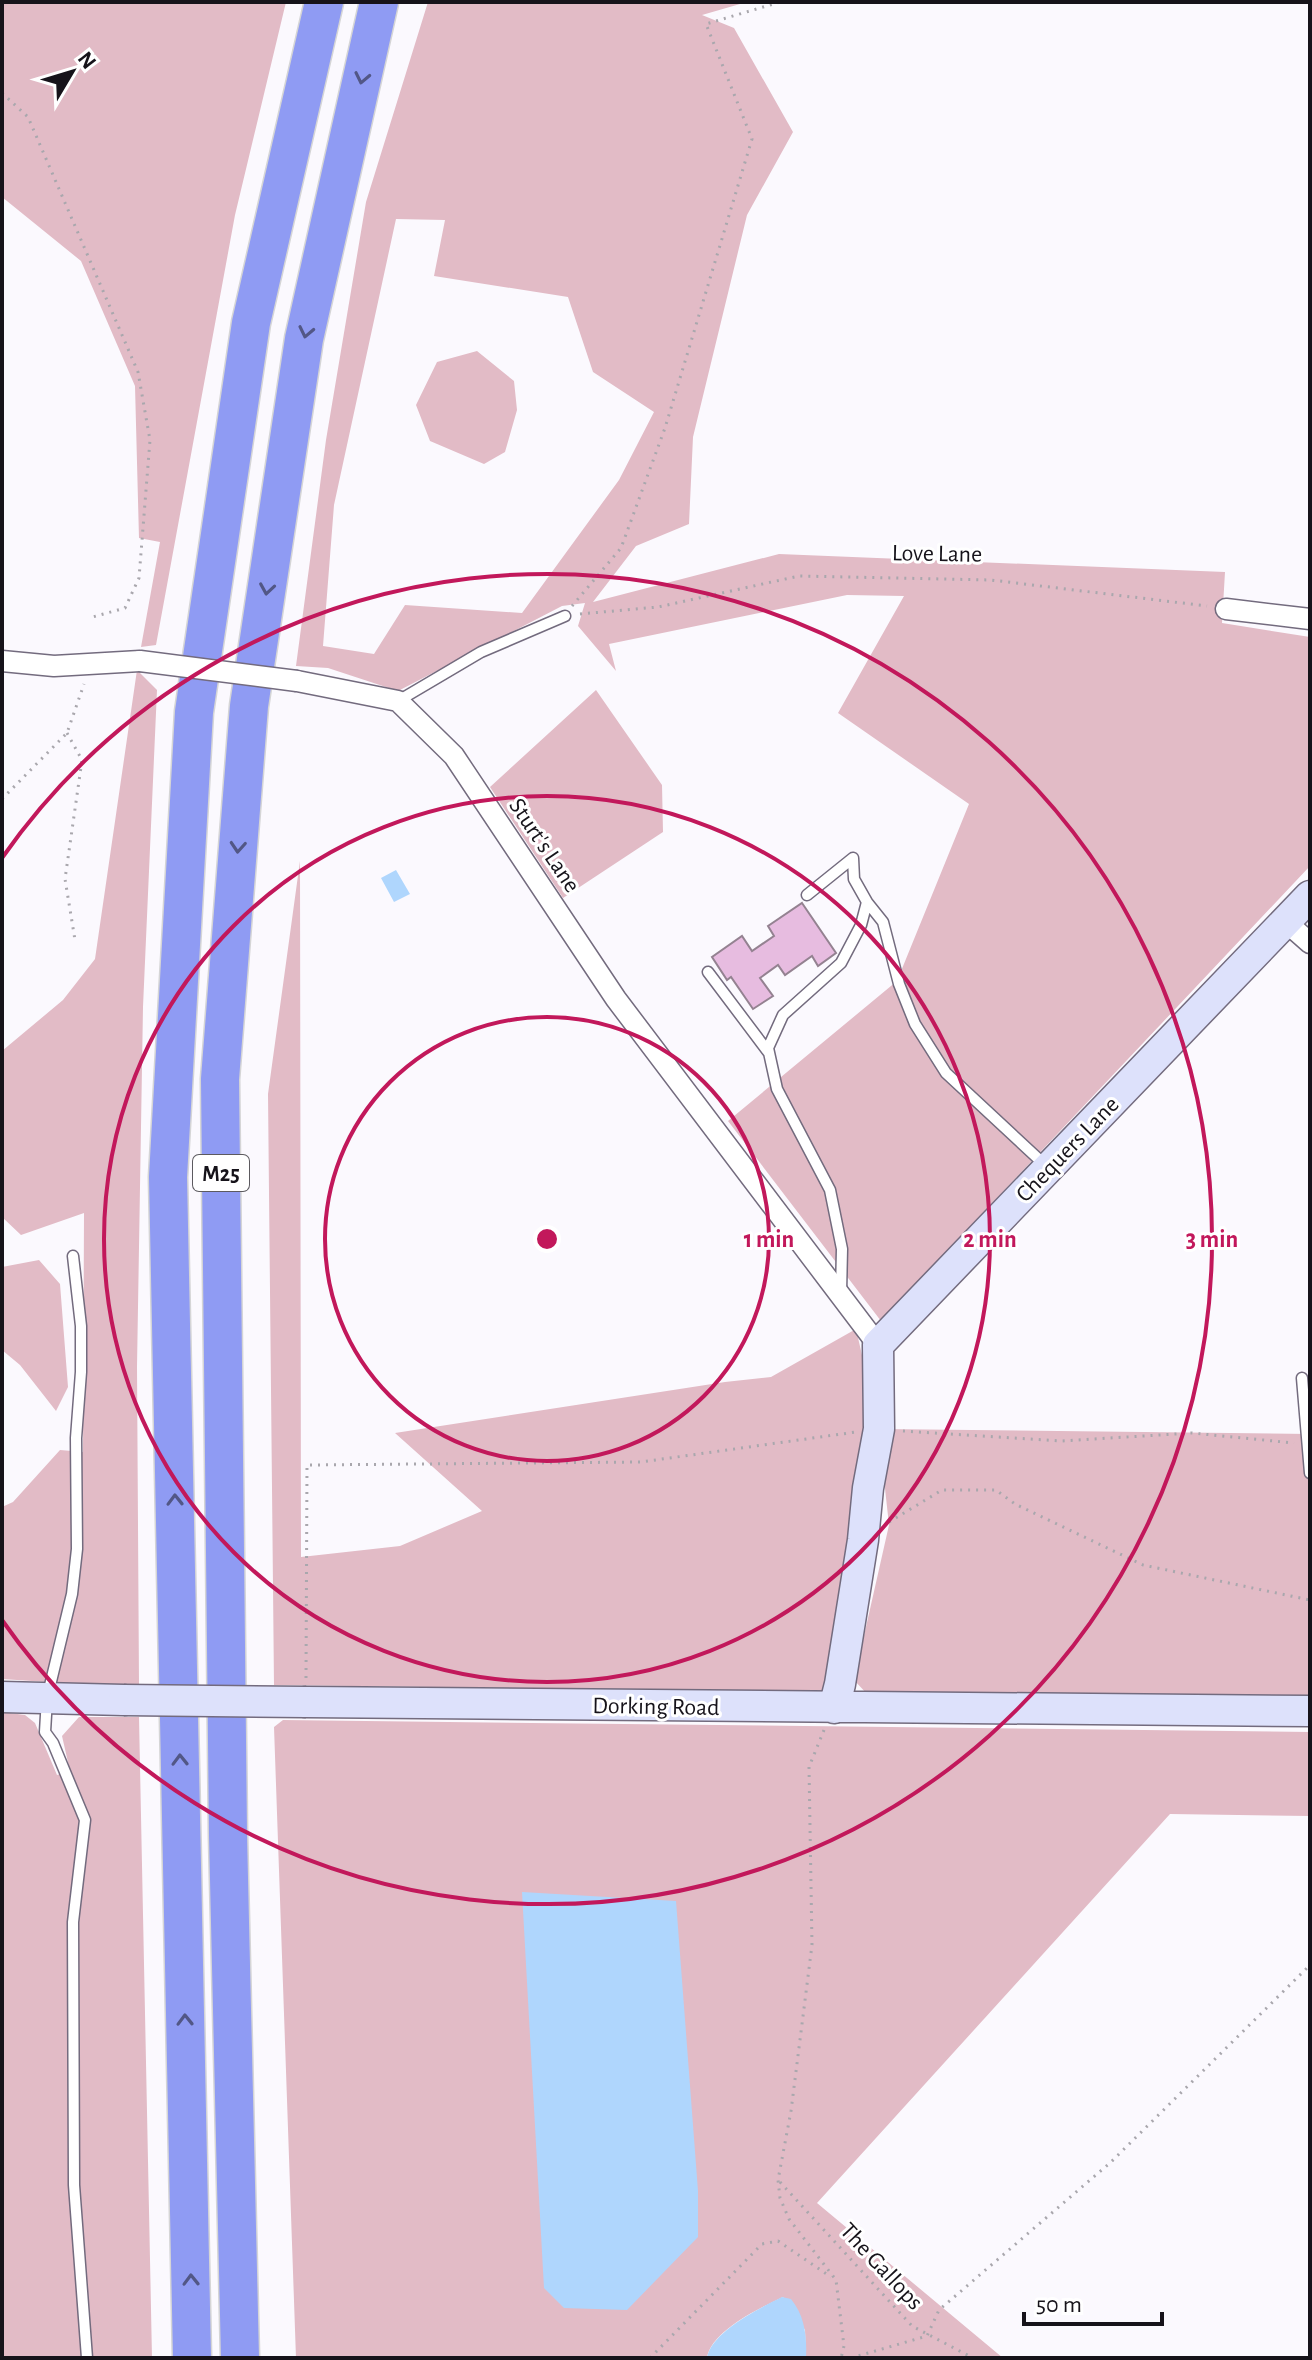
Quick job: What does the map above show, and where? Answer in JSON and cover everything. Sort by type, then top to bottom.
[{"type":"highway","name":"M25","points":[[192,2358],[168,1193],[194,712],[251,323],[324,2]]},
{"type":"highway","name":"M25","points":[[240,2358],[228,1835],[220,1079],[249,706],[304,339],[379,2]]},
{"type":"main road","name":"Chequers Lane","points":[[878,1345],[1310,896]]},
{"type":"main road","points":[[834,1708],[879,1429],[878,1345]]},
{"type":"main road","name":"Dorking Road","points":[[2,1697],[1310,1711]]},
{"type":"street","points":[[1226,609],[1310,619]]},
{"type":"street","points":[[2,661],[54,666],[140,661],[297,681],[398,701]]},
{"type":"street","name":"Sturt's Lane","points":[[398,701],[454,756],[616,999],[878,1345]]},
{"type":"street","points":[[1285,921],[1310,943]]},
{"type":"lane","points":[[398,701],[481,652],[565,616]]},
{"type":"lane","points":[[807,895],[853,858],[854,879],[883,922],[899,984],[915,1024],[946,1073],[1049,1168]]},
{"type":"lane","points":[[841,1295],[842,1249],[830,1190],[777,1089],[768,1048],[778,1021],[841,963],[861,925],[867,902]]},
{"type":"lane","points":[[708,972],[769,1053]]},
{"type":"lane","points":[[73,1256],[81,1326],[76,1438],[77,1549],[72,1594],[47,1698],[45,1732],[53,1743],[85,1820],[73,1937],[74,2185],[87,2358]]},
{"type":"lane","points":[[1302,1378],[1310,1473]]},
{"type":"path","points":[[565,616],[621,548],[665,428],[752,139],[706,24],[780,2]]},
{"type":"path","points":[[2,93],[28,117],[138,372],[150,440],[139,578],[125,608],[89,618]]},
{"type":"path","name":"Love Lane","points":[[565,616],[658,607],[799,576],[991,580],[1226,609]]},
{"type":"path","points":[[2,799],[67,733],[91,663]]},
{"type":"path","points":[[67,733],[82,760],[65,879],[75,940]]},
{"type":"path","points":[[306,1702],[307,1465],[641,1462],[879,1429],[1061,1441],[1192,1433],[1309,1445]]},
{"type":"path","points":[[863,1540],[942,1490],[996,1490],[1015,1504],[1143,1565],[1310,1600]]},
{"type":"path","points":[[834,1708],[809,1767],[812,1945],[791,2111],[778,2180],[780,2198],[789,2219],[836,2280],[844,2346],[841,2358]]},
{"type":"path","points":[[851,2358],[927,2336],[939,2310],[1111,2162],[1310,1965]]},
{"type":"path","name":"The Gallops","points":[[778,2180],[912,2326],[973,2358]]},
{"type":"path","points":[[650,2358],[762,2244],[778,2241],[836,2280]]},
{"type":"shaded area","points":[[2,2],[286,2],[235,215],[156,645],[141,647],[160,542],[139,538],[135,386],[81,261],[2,197]]},
{"type":"shaded area","points":[[428,2],[747,2],[702,15],[734,28],[793,132],[747,215],[693,437],[689,524],[636,546],[593,602],[779,554],[1225,572],[1222,623],[1310,637],[1310,866],[881,1321],[728,1121],[897,981],[969,804],[838,713],[904,596],[847,595],[609,644],[616,671],[578,626],[585,603],[562,606],[398,691],[328,668],[296,666],[326,440],[366,202]],"holes":[[[396,219],[445,220],[434,276],[568,297],[593,372],[654,412],[619,480],[522,613],[405,605],[374,654],[323,646],[334,505]]]},
{"type":"shaded area","points":[[477,351],[514,381],[517,410],[505,452],[484,464],[430,441],[416,405],[437,362]]},
{"type":"shaded area","points":[[137,670],[157,690],[143,1007],[137,1367],[139,1685],[2,1679],[2,1507],[13,1502],[60,1450],[83,1452],[84,1213],[21,1235],[2,1217],[2,1051],[63,1000],[95,959]]},
{"type":"shaded area","points":[[596,690],[662,785],[663,832],[563,898],[490,787]]},
{"type":"shaded area","points":[[300,861],[301,1557],[400,1546],[482,1511],[395,1433],[771,1377],[856,1329],[879,1429],[1310,1434],[1310,1705],[868,1695],[854,1680],[889,1525],[879,1434],[838,1692],[274,1685],[268,1094]]},
{"type":"shaded area","points":[[39,1260],[60,1284],[68,1387],[56,1411],[20,1365],[2,1350],[2,1267]]},
{"type":"shaded area","points":[[2,1712],[25,1715],[35,1723],[57,1775],[70,1771],[62,1736],[79,1717],[139,1717],[152,2358],[2,2358]]},
{"type":"shaded area","points":[[283,1720],[1310,1732],[1310,1816],[1170,1814],[817,2203],[1003,2358],[806,2358],[805,2330],[783,2297],[727,2330],[710,2348],[707,2358],[296,2358],[274,1727]]},
{"type":"water","points":[[396,870],[410,894],[394,902],[381,878]]},
{"type":"water","points":[[522,1892],[676,1901],[698,2191],[698,2237],[627,2310],[564,2308],[544,2288]]},
{"type":"water","points":[[782,2297],[791,2299],[799,2312],[805,2335],[806,2358],[707,2358],[710,2348],[727,2330]]},
{"type":"building","points":[[802,903],[836,953],[818,966],[812,956],[785,975],[778,965],[760,978],[773,996],[753,1009],[731,977],[727,980],[712,957],[742,936],[752,951],[774,936],[768,926]]}]
